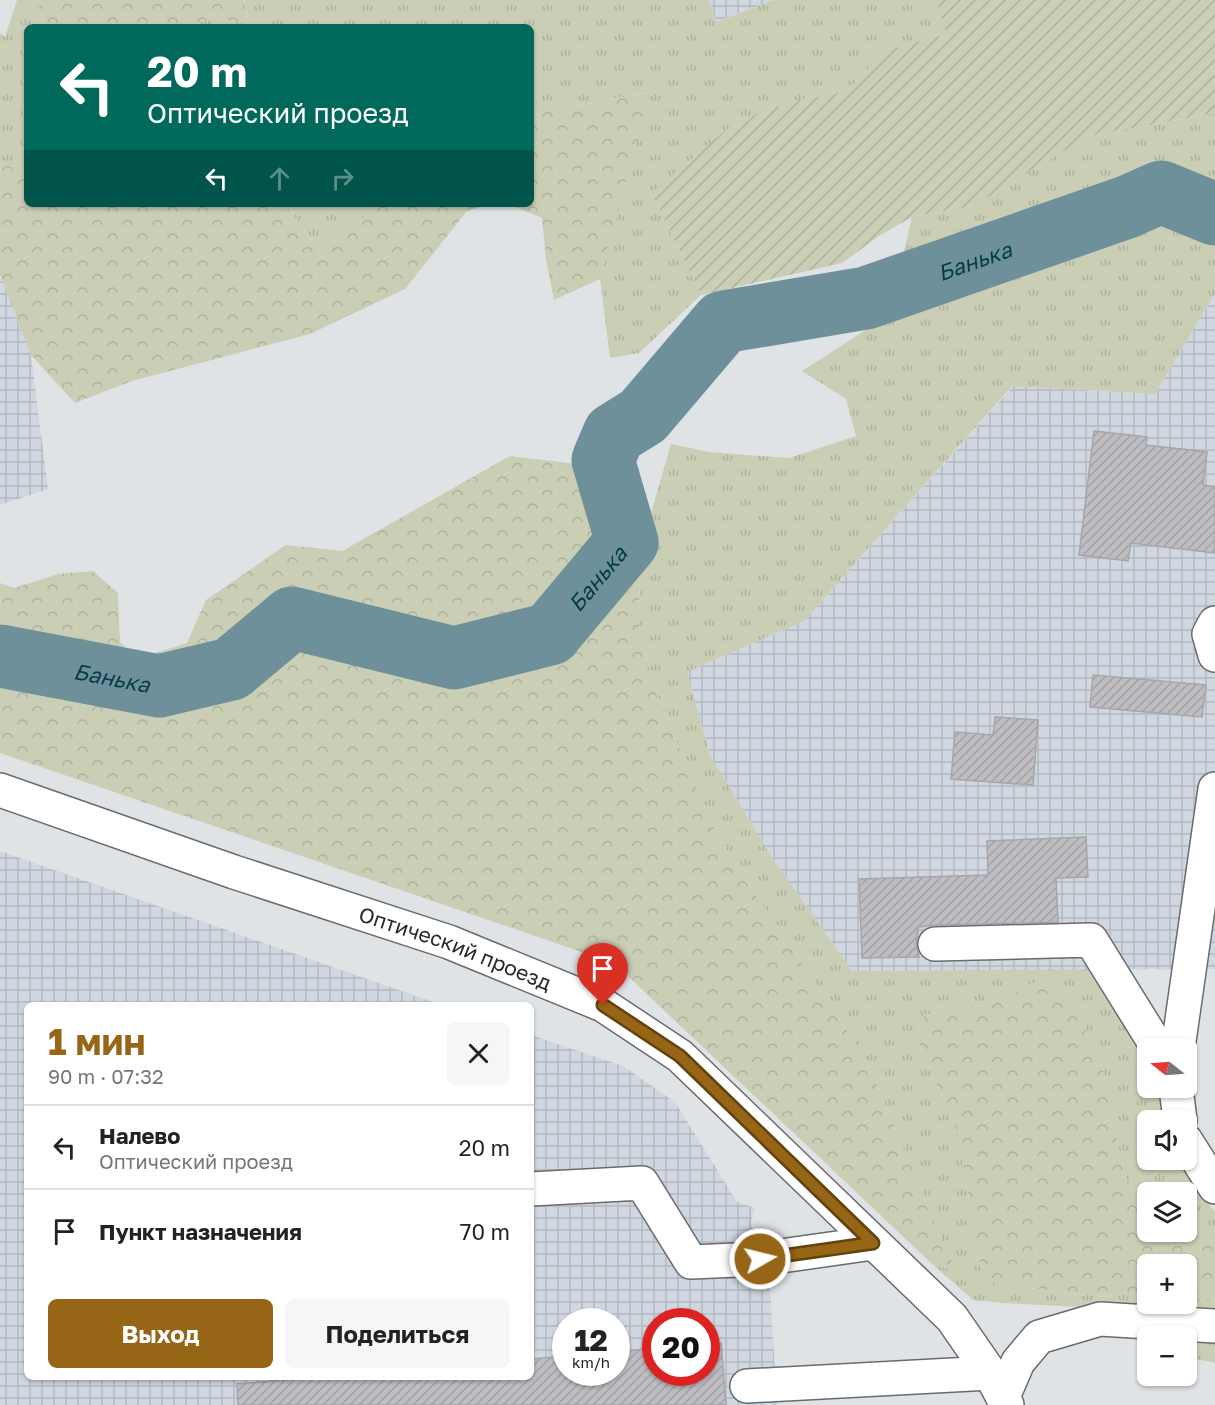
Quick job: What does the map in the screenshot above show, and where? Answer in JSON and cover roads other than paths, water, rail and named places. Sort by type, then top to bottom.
[{"type":"street","points":[[1215,623],[1209,634],[1215,656]]},
{"type":"street","points":[[1179,1038],[1215,789]]},
{"type":"street","name":"Оптический проезд","points":[[0,790],[234,872],[449,942],[603,1005],[680,1056],[952,1318],[1000,1392]]},
{"type":"street","points":[[935,945],[1091,940],[1152,1038]]},
{"type":"street","points":[[1197,1158],[1215,1187]]},
{"type":"street","points":[[534,1189],[642,1183],[691,1262],[760,1259],[873,1243]]},
{"type":"street","points":[[747,1386],[1000,1392],[1018,1362],[1039,1337],[1100,1319],[1215,1326]]},
{"type":"waterway","name":"Банька","points":[[0,656],[159,686],[231,669],[292,618],[454,658],[550,634],[627,542],[603,460],[614,434],[643,416],[723,322],[866,298],[1127,207],[1161,192],[1215,214]]}]
